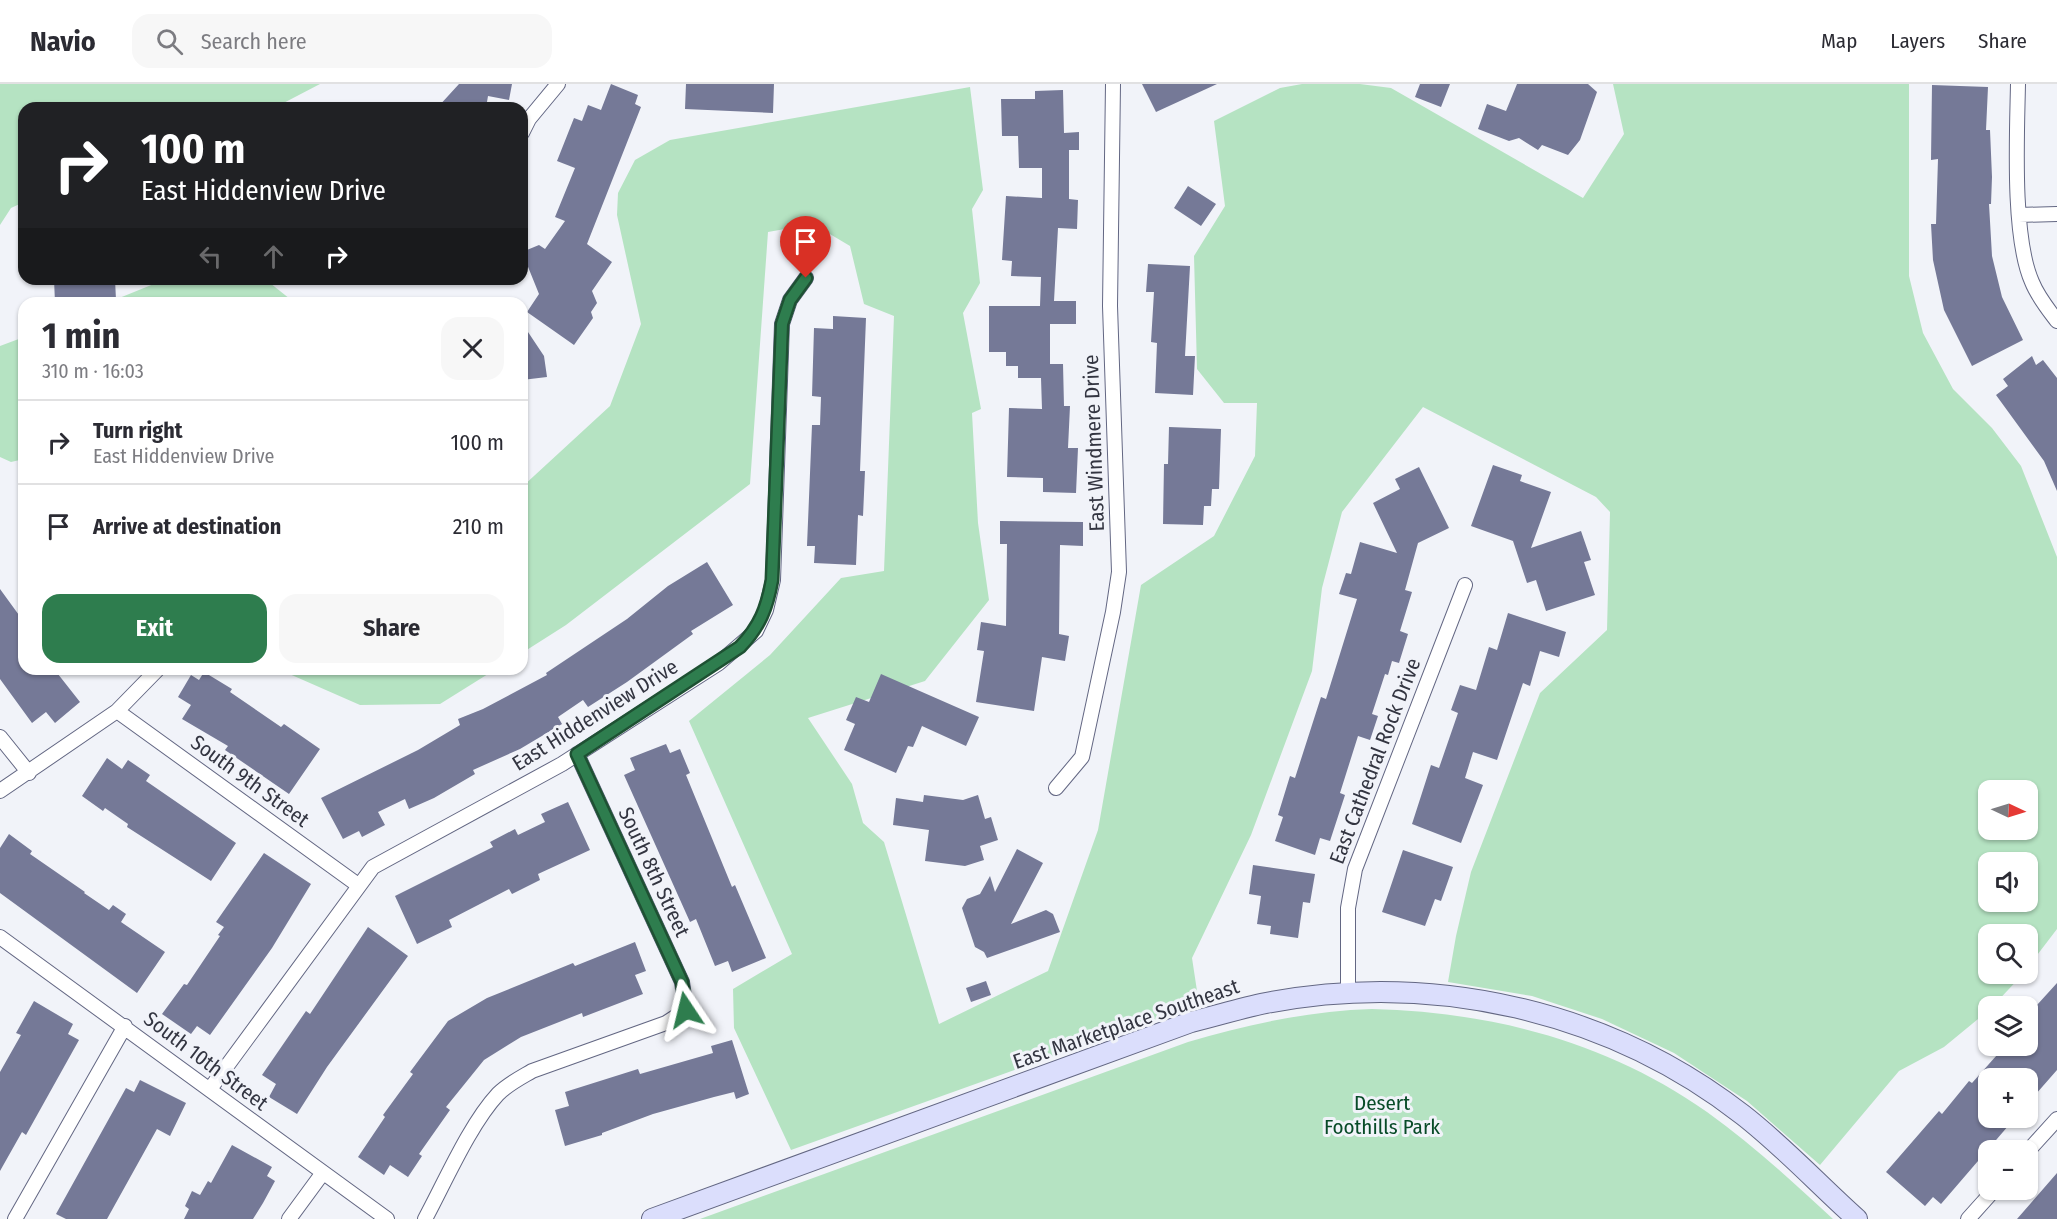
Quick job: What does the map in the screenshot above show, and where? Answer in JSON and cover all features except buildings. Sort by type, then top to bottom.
[{"type":"street","points":[[528,121],[558,84]]},
{"type":"street","name":"East Windmere Drive","points":[[1056,788],[1082,757],[1113,612],[1119,572],[1110,306],[1113,84]]},
{"type":"street","points":[[2018,84],[2019,215],[2025,258],[2031,281],[2057,321]]},
{"type":"street","points":[[2019,215],[2057,214]]},
{"type":"street","name":"East Hiddenview Drive","points":[[210,1089],[373,867],[577,754],[740,647],[756,631],[766,610],[772,580],[782,324],[790,300],[806,278]]},
{"type":"street","name":"East Cathedral Rock Drive","points":[[1348,993],[1348,908],[1355,869],[1465,585]]},
{"type":"street","points":[[0,791],[117,711],[152,675]]},
{"type":"street","name":"South 9th Street","points":[[117,711],[358,885]]},
{"type":"street","points":[[0,737],[29,773]]},
{"type":"street","name":"South 8th Street","points":[[425,1219],[474,1130],[497,1096],[512,1082],[532,1071],[666,1023],[686,1010],[682,982],[577,754]]},
{"type":"street","name":"South 10th Street","points":[[0,937],[125,1026],[322,1174],[387,1219]]},
{"type":"street","name":"East Marketplace Southeast","points":[[652,1219],[1191,1022],[1266,1003],[1348,993],[1448,994],[1516,1006],[1573,1024],[1634,1048],[1743,1115],[1857,1219]]},
{"type":"street","points":[[15,1219],[125,1026]]},
{"type":"street","points":[[2038,1140],[2057,1119]]},
{"type":"street","points":[[289,1219],[322,1174]]},
{"type":"street","points":[[1968,1219],[1985,1200]]},
{"type":"green space","points":[[0,84],[320,84],[286,102],[18,102],[18,205],[11,208],[0,225]]},
{"type":"green space","points":[[1302,84],[1360,84],[1391,88],[1583,198],[1624,134],[1613,84],[1909,84],[1909,276],[1923,333],[1953,389],[1992,428],[2021,466],[2057,557],[2057,929],[2038,954],[2038,924],[1978,924],[1978,984],[2014,984],[2002,996],[1978,996],[1978,1019],[1944,1047],[1899,1071],[1820,1165],[1747,1101],[1674,1053],[1602,1019],[1532,996],[1448,982],[1471,872],[1540,693],[1607,630],[1610,512],[1596,497],[1423,407],[1342,512],[1322,588],[1312,671],[1251,835],[1192,958],[1199,1004],[791,1150],[734,1028],[733,989],[792,954],[689,721],[770,655],[841,578],[884,571],[894,316],[864,304],[850,246],[813,224],[768,232],[750,484],[566,625],[528,649],[528,481],[610,406],[641,324],[617,215],[618,193],[635,160],[670,140],[970,87],[983,190],[972,209],[980,283],[963,313],[981,409],[972,413],[978,523],[989,600],[925,681],[808,718],[852,784],[863,823],[884,842],[939,1024],[1048,971],[1098,830],[1141,585],[1214,536],[1255,456],[1257,403],[1224,403],[1197,369],[1194,256],[1225,206],[1214,121],[1280,88]]},
{"type":"green space","points":[[151,285],[272,285],[288,297],[122,297]]},
{"type":"green space","points":[[18,339],[18,460],[11,462],[0,457],[0,346]]},
{"type":"green space","points":[[292,675],[486,675],[440,704],[360,705]]},
{"type":"green space","name":"Desert Foothills Park","points":[[1372,1009],[1417,1011],[1505,1024],[1589,1049],[1630,1067],[1669,1088],[1724,1124],[1833,1219],[700,1219],[1188,1042],[1279,1020],[1325,1012]]},
{"type":"route","points":[[686,1010],[682,982],[577,754],[719,663],[756,631],[766,610],[772,580],[782,324],[790,300],[806,278]]}]
